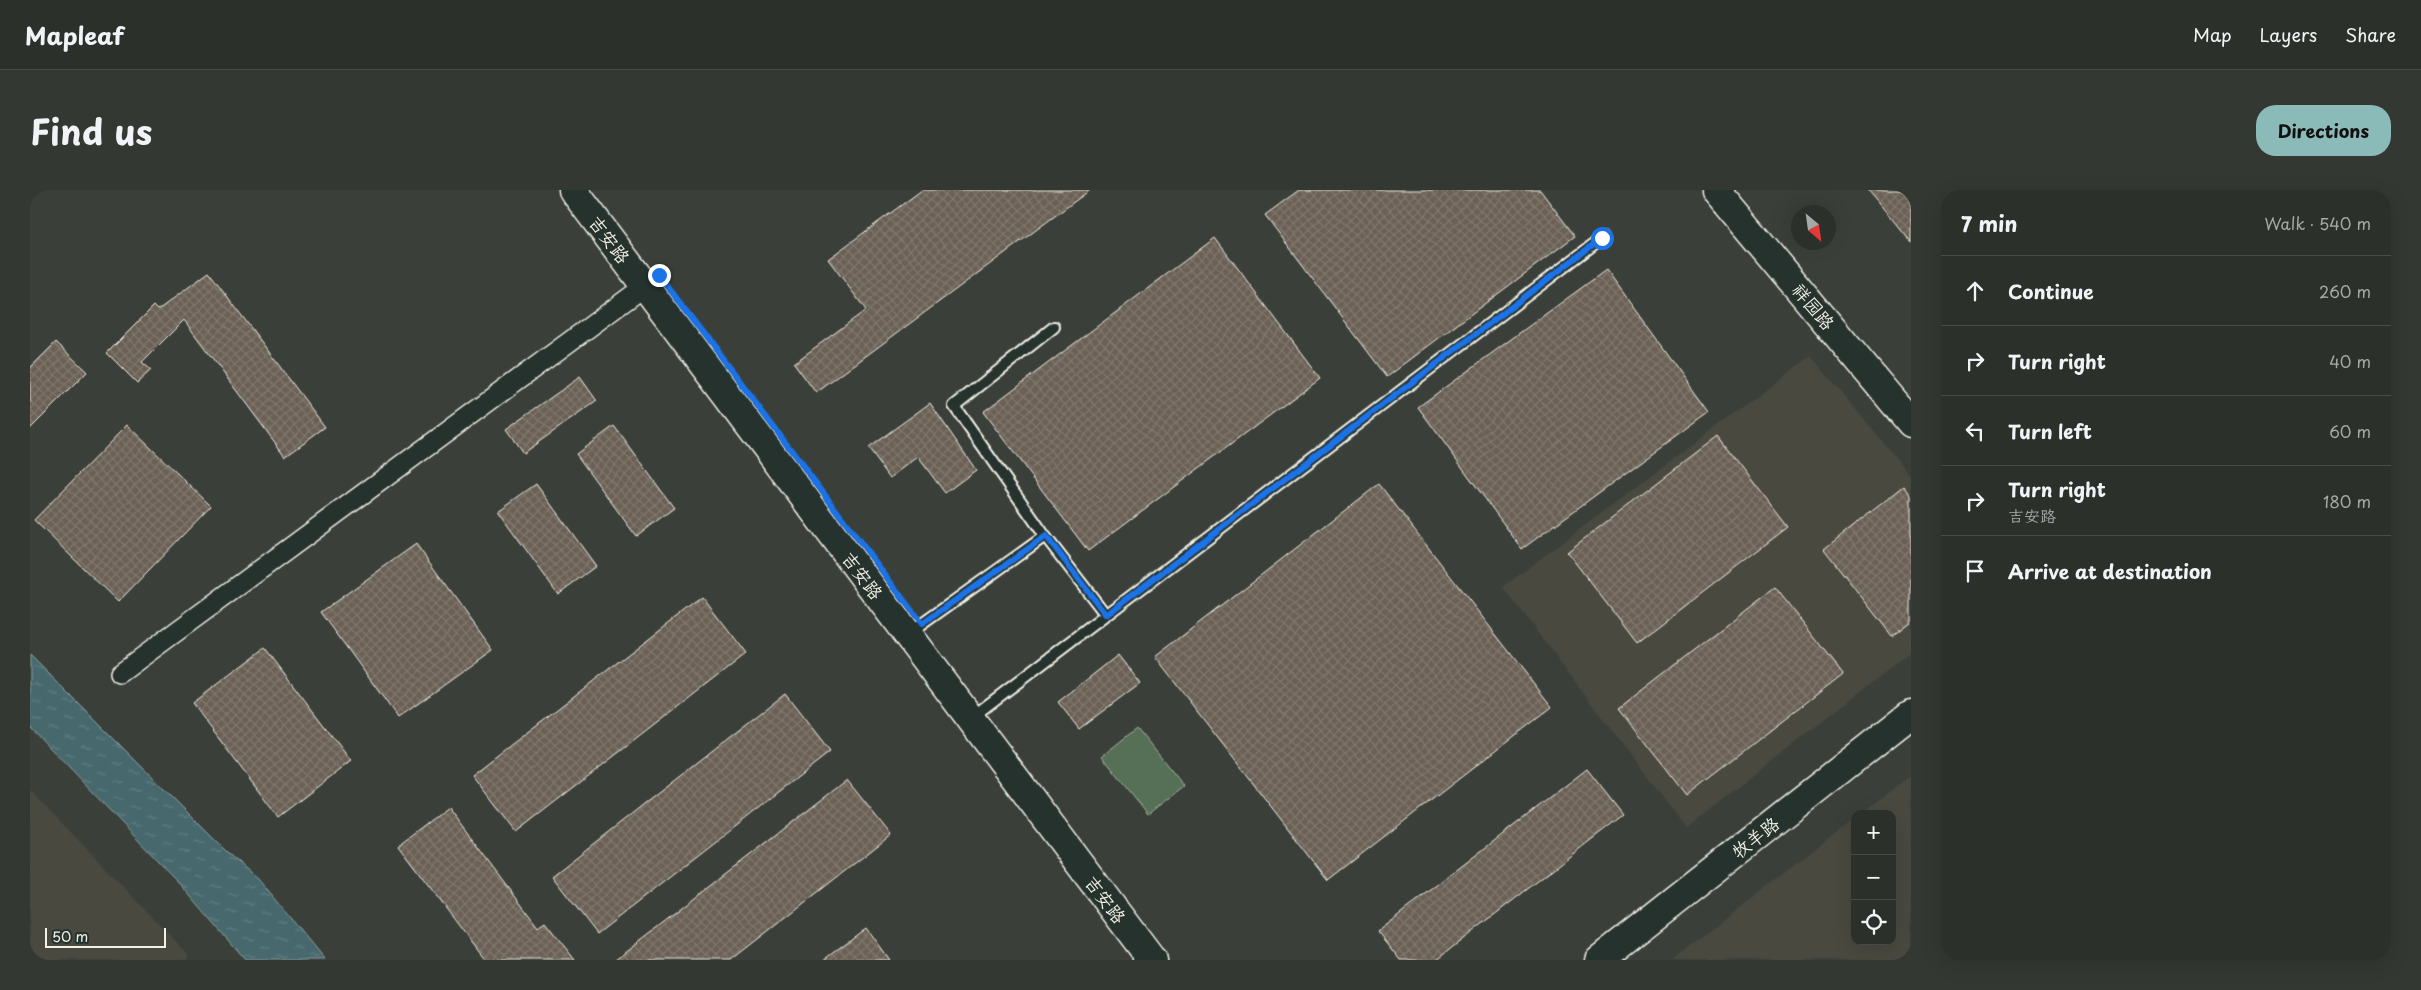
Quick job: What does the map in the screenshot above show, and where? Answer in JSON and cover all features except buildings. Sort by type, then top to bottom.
[{"type":"street","name":"吉安路","points":[[573,190],[645,286],[978,713],[1174,960]]},
{"type":"street","name":"吉安路","points":[[597,190],[914,629]]},
{"type":"street","name":"祥园路","points":[[1716,190],[1911,423]]},
{"type":"street","points":[[120,673],[645,286]]},
{"type":"street","name":"吉安路","points":[[978,713],[1152,960]]},
{"type":"street","name":"牧羊路","points":[[1599,960],[1911,714]]},
{"type":"lane","points":[[978,713],[1602,238]]},
{"type":"lane","points":[[1054,327],[954,406],[1046,536],[1106,615]]},
{"type":"lane","points":[[914,629],[1046,536]]},
{"type":"shaded area","points":[[1811,356],[1911,476],[1911,652],[1686,828],[1503,587]]},
{"type":"shaded area","points":[[1911,775],[1911,960],[1672,960],[1851,821],[1851,945],[1896,945],[1896,810],[1866,810]]},
{"type":"shaded area","points":[[30,790],[189,955],[185,960],[30,960]]},
{"type":"green space","points":[[1137,728],[1184,786],[1148,814],[1102,756]]},
{"type":"water","points":[[30,655],[232,857],[258,879],[325,960],[245,960],[179,883],[30,727]]},
{"type":"route","points":[[659,275],[922,624],[1046,536],[1106,615],[1602,238]]}]
